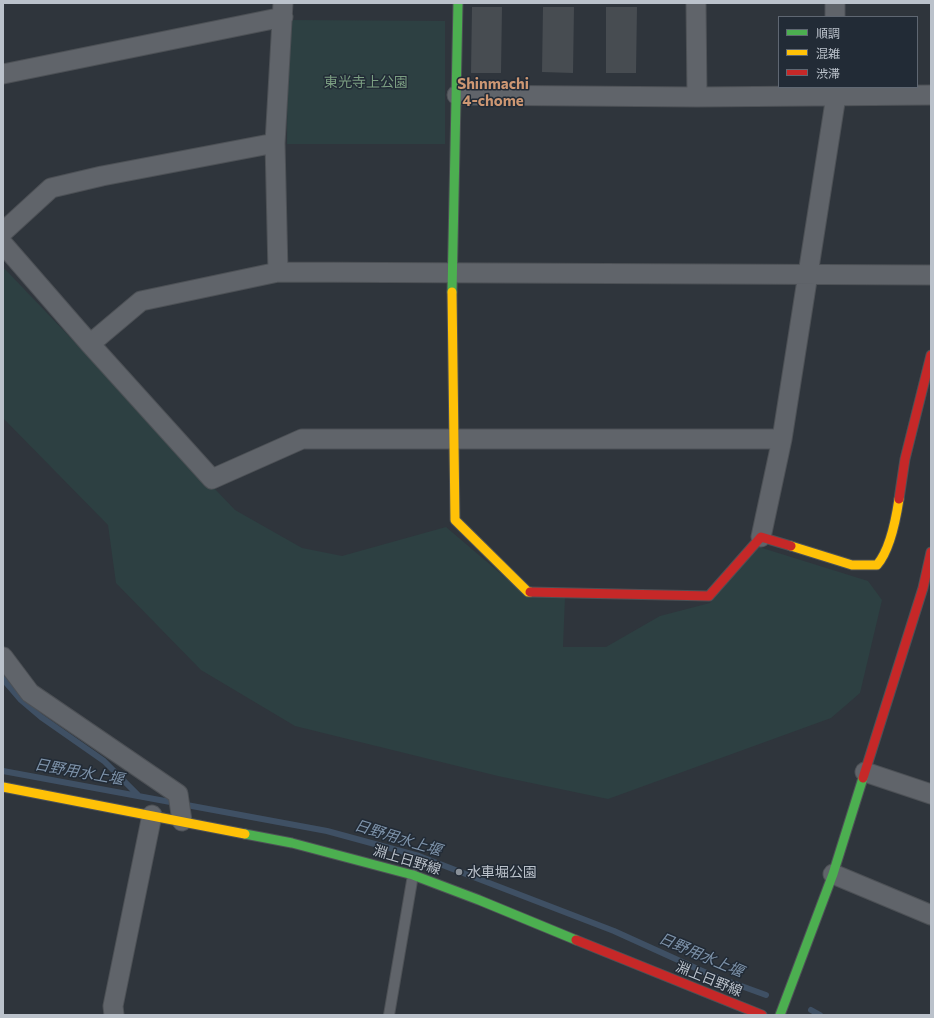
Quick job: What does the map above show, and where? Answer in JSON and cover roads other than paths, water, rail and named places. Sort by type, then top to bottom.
[{"type":"street","points":[[458,3],[452,273],[455,520],[528,592],[709,596],[762,537],[782,439],[836,91]]},
{"type":"street","points":[[696,3],[697,97]]},
{"type":"street","points":[[835,3],[835,16]]},
{"type":"street","points":[[3,74],[283,10],[275,143],[278,272]]},
{"type":"street","points":[[457,95],[697,97],[836,91],[931,95]]},
{"type":"street","points":[[3,232],[51,188],[102,176],[275,143]]},
{"type":"street","points":[[3,244],[90,344],[212,479],[302,439],[782,439]]},
{"type":"street","points":[[90,344],[141,301],[278,272],[931,275]]},
{"type":"street","points":[[762,537],[852,565],[877,565],[882,559],[896,520],[905,459],[931,355]]},
{"type":"street","points":[[780,1015],[832,874],[923,588],[931,552]]},
{"type":"street","points":[[3,657],[30,694],[178,794],[182,821]]},
{"type":"street","points":[[865,772],[931,794]]},
{"type":"street","name":"淵上日野線","points":[[3,787],[152,815],[292,844],[413,875],[479,900],[762,1015]]},
{"type":"street","points":[[114,1015],[113,1006],[152,815]]},
{"type":"street","points":[[832,874],[931,915]]},
{"type":"lane","points":[[389,1015],[413,875]]},
{"type":"waterway","points":[[3,679],[21,700],[41,717],[104,761],[139,796]]},
{"type":"waterway","name":"日野用水上堰","points":[[3,771],[327,831],[419,856],[614,931],[711,975],[766,995]]},
{"type":"waterway","name":"日野用水上堰","points":[[811,1010],[820,1015]]},
{"type":"place","name":"水車堀公園","points":[[459,872]]},
{"type":"district","name":"Shinmachi 4-chome","points":[[493,92]]},
{"type":"park label","name":"東光寺上公園","points":[[366,82]]}]
